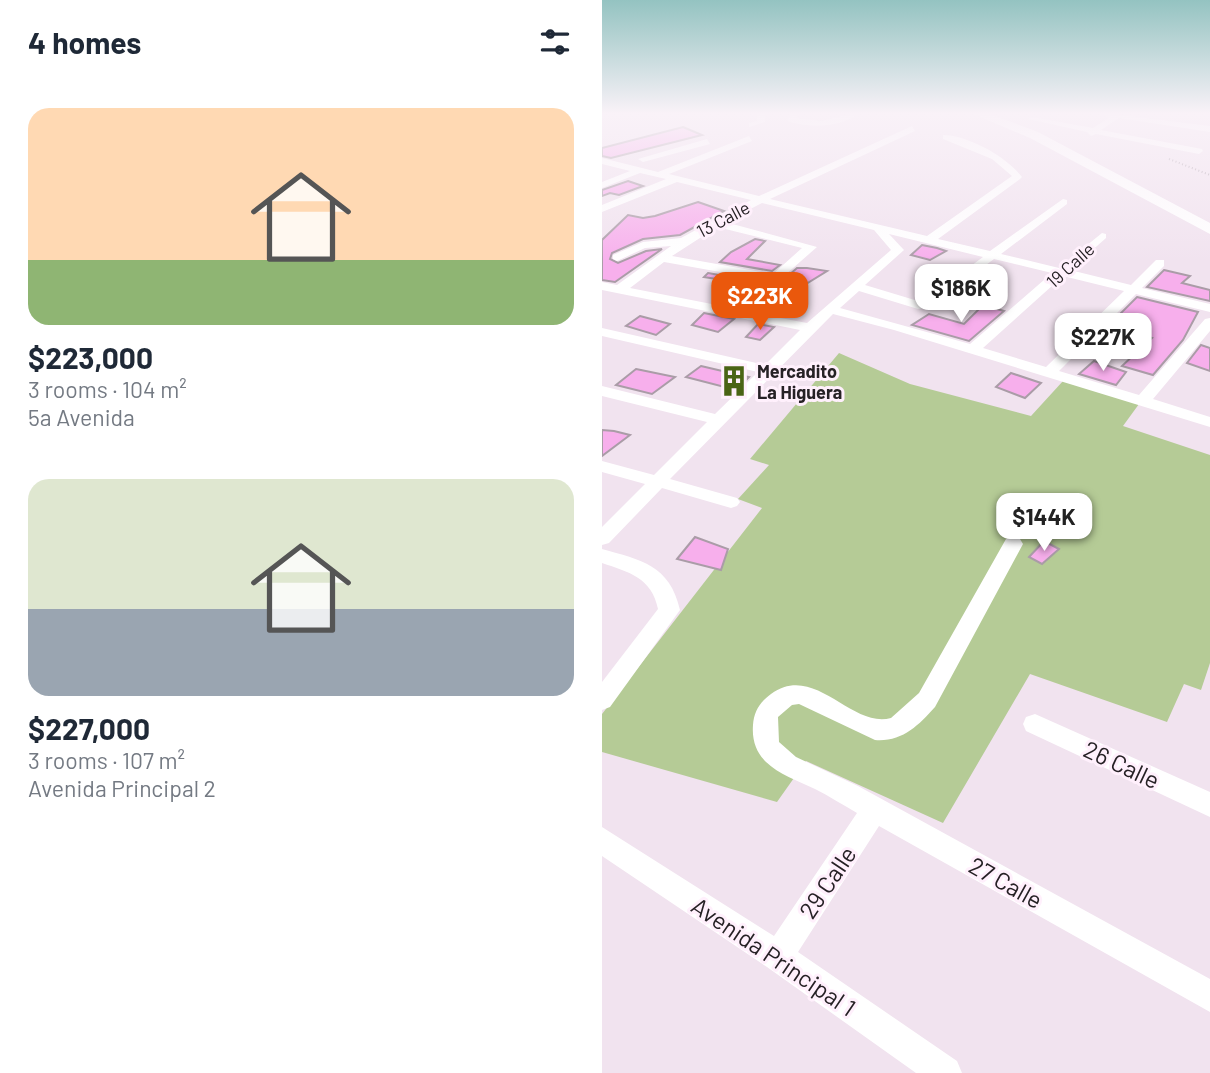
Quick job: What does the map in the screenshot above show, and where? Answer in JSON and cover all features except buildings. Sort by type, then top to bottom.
[{"type":"highway","points":[[1087,163],[1210,229]]},
{"type":"highway","points":[[1100,163],[1210,220]]},
{"type":"street","points":[[608,163],[1210,308]]},
{"type":"street","points":[[661,163],[678,167]]},
{"type":"street","points":[[658,175],[688,163]]},
{"type":"street","name":"13 Calle","points":[[620,289],[683,241],[759,200],[839,163]]},
{"type":"street","points":[[929,240],[1017,177],[1003,163]]},
{"type":"street","points":[[602,185],[640,170]]},
{"type":"street","points":[[602,209],[676,179]]},
{"type":"street","points":[[857,287],[925,305],[1063,202]]},
{"type":"street","points":[[715,223],[811,247],[734,313]]},
{"type":"street","points":[[878,228],[898,250]]},
{"type":"street","name":"19 Calle","points":[[973,349],[1102,236]]},
{"type":"street","points":[[602,538],[810,328],[915,237]]},
{"type":"street","points":[[617,257],[643,245],[683,241]]},
{"type":"street","points":[[664,258],[778,278]]},
{"type":"street","points":[[1049,373],[1160,262]]},
{"type":"street","points":[[602,286],[810,328]]},
{"type":"street","points":[[831,310],[973,349],[1210,422]]},
{"type":"street","points":[[1143,401],[1210,322]]},
{"type":"street","points":[[602,332],[770,370]]},
{"type":"street","points":[[602,391],[719,420]]},
{"type":"street","points":[[602,466],[731,502]]},
{"type":"street","name":"27 Calle","points":[[1013,544],[927,700],[914,716],[897,729],[877,731],[857,724],[798,694],[778,700],[766,714],[765,740],[772,756],[801,773],[820,779],[876,809],[1210,996]]},
{"type":"street","points":[[602,556],[647,570],[667,593],[669,610],[602,700]]},
{"type":"street","name":"26 Calle","points":[[1035,724],[1210,805]]},
{"type":"street","name":"29 Calle","points":[[778,956],[876,809]]},
{"type":"street","name":"Avenida Principal 1","points":[[602,840],[778,956],[945,1073]]},
{"type":"path","points":[[1184,163],[1210,175]]},
{"type":"green space","points":[[839,353],[910,384],[1031,416],[1063,381],[1139,404],[1123,426],[1210,455],[1210,663],[1201,690],[1184,684],[1167,722],[1030,674],[943,823],[806,761],[777,802],[602,752],[602,714],[762,508],[738,499],[769,465],[750,459]]},
{"type":"place","name":"Mercadito La Higuera","points":[[734,381]]}]
